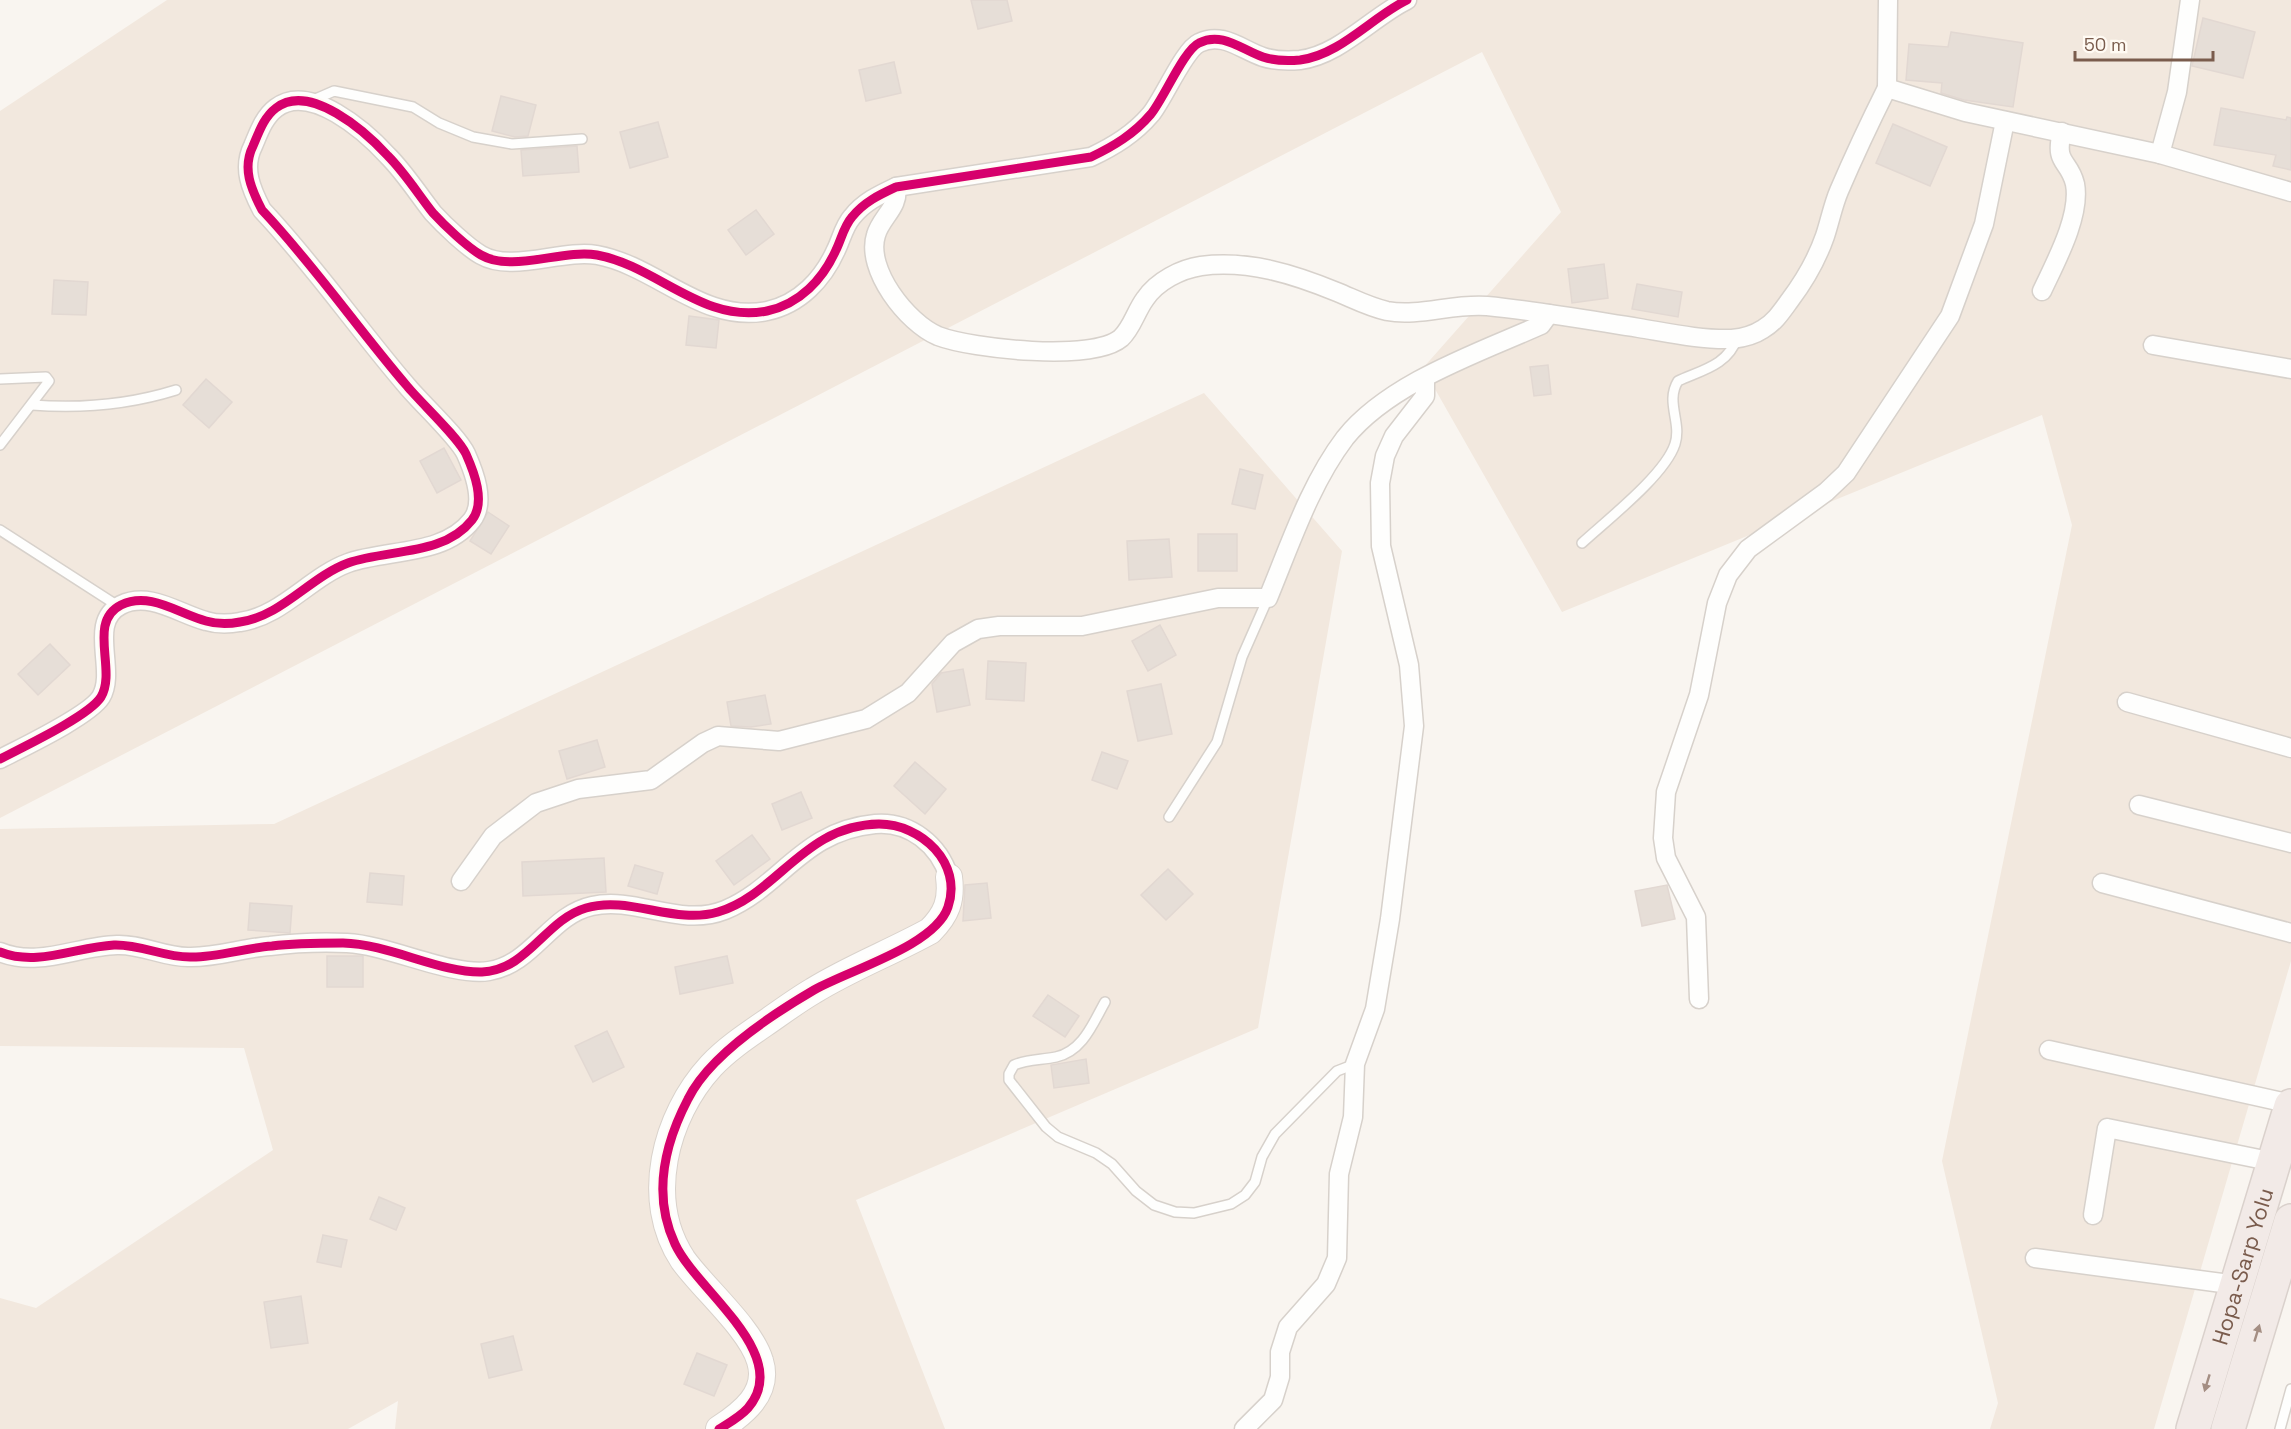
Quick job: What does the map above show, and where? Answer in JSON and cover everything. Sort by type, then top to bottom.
[{"type":"highway","name":"Hopa-Sarp Yolu","points":[[2193,1429],[2291,1105]]},
{"type":"highway","name":"Hopa-Sarp Yolu","points":[[2228,1429],[2291,1221]]},
{"type":"street","points":[[0,759],[84,713],[101,698],[107,678],[104,632],[111,614],[118,606],[129,602],[155,603],[206,621],[241,622],[277,608],[319,577],[340,566],[380,554],[440,543],[467,525],[478,510],[477,489],[465,452],[262,210],[252,192],[248,157],[268,115],[278,106],[311,101],[349,122],[388,155],[435,215],[481,255],[498,261],[519,262],[577,253],[599,256],[622,263],[723,310],[742,313],[768,310],[789,303],[809,290],[831,261],[850,219],[870,200],[896,187],[1091,157],[1123,140],[1151,114],[1187,53],[1196,44],[1208,39],[1222,39],[1264,57],[1282,61],[1301,60],[1337,46],[1385,11],[1407,0]]},
{"type":"street","points":[[896,187],[897,200],[880,225],[874,245],[875,259],[880,273],[902,308],[919,325],[937,335],[961,342],[1033,350],[1088,352],[1103,348],[1117,342],[1125,334],[1146,297],[1161,283],[1177,273],[1197,266],[1219,264],[1274,268],[1369,306],[1392,312],[1470,305],[1549,314],[1677,334],[1737,338],[1755,333],[1774,322],[1804,281],[1825,235],[1837,196],[1887,88],[1888,0]]},
{"type":"street","points":[[2160,154],[2177,92],[2190,0]]},
{"type":"street","points":[[1887,88],[1965,112],[2160,154],[2291,192]]},
{"type":"street","points":[[1700,999],[1696,917],[1666,858],[1663,838],[1665,792],[1699,695],[1717,603],[1728,575],[1748,549],[1826,492],[1846,473],[1950,316],[1984,224],[2005,121]]},
{"type":"street","points":[[2042,291],[2069,229],[2074,202],[2075,186],[2059,153],[2062,132]]},
{"type":"street","points":[[461,881],[493,836],[536,803],[578,789],[651,780],[703,743],[718,736],[779,741],[866,719],[908,693],[953,643],[978,629],[999,626],[1082,626],[1218,598],[1268,598],[1327,465],[1346,437],[1374,410],[1425,379],[1541,324],[1549,314]]},
{"type":"street","points":[[2154,345],[2291,369]]},
{"type":"street","points":[[1244,1429],[1273,1400],[1280,1377],[1280,1352],[1288,1327],[1326,1284],[1335,1266],[1336,1193],[1353,1117],[1355,1064],[1375,1009],[1390,919],[1414,726],[1409,665],[1381,546],[1380,483],[1385,456],[1394,436],[1425,396],[1425,379]]},
{"type":"street","points":[[2127,702],[2291,748]]},
{"type":"street","points":[[2139,805],[2291,843]]},
{"type":"street","points":[[0,952],[32,958],[118,945],[138,946],[170,956],[188,957],[270,946],[347,943],[377,948],[469,971],[487,972],[515,962],[561,921],[576,911],[591,906],[608,904],[686,916],[724,910],[743,900],[816,843],[857,828],[877,824],[893,825],[925,839],[937,850],[949,876],[951,892],[942,919],[930,931],[814,990],[731,1047],[710,1067],[692,1091],[679,1115],[667,1146],[662,1196],[666,1221],[683,1260],[746,1337],[760,1361],[762,1378],[758,1393],[749,1407],[719,1429]]},
{"type":"street","points":[[2102,883],[2291,933]]},
{"type":"street","points":[[2049,1050],[2291,1105]]},
{"type":"street","points":[[2093,1215],[2107,1128],[2274,1162]]},
{"type":"street","points":[[2036,1258],[2237,1285]]},
{"type":"lane","points":[[311,101],[334,91],[413,107],[439,123],[473,137],[512,144],[582,139]]},
{"type":"lane","points":[[1582,543],[1655,474],[1670,454],[1677,432],[1672,395],[1678,381],[1717,365],[1732,351],[1737,338]]},
{"type":"lane","points":[[0,379],[48,378],[49,384],[0,445]]},
{"type":"lane","points":[[32,405],[61,407],[109,405],[176,390]]},
{"type":"lane","points":[[0,530],[118,606]]},
{"type":"lane","points":[[1169,817],[1217,742],[1242,657],[1268,598]]},
{"type":"lane","points":[[1105,1002],[1086,1036],[1073,1050],[1058,1056],[1014,1065],[1009,1074],[1009,1080],[1046,1127],[1070,1144],[1096,1153],[1112,1164],[1144,1199],[1165,1210],[1194,1213],[1238,1200],[1255,1182],[1263,1157],[1275,1134],[1337,1071],[1355,1064]]},
{"type":"lane","points":[[2280,1429],[2291,1389]]},
{"type":"shaded area","points":[[167,0],[2291,0],[2291,961],[2154,1429],[1990,1429],[1998,1403],[1942,1161],[2072,525],[2042,415],[1562,612],[1423,368],[1561,212],[1482,52],[0,818],[0,111]]},
{"type":"shaded area","points":[[1204,393],[1342,551],[1258,1028],[856,1200],[945,1429],[395,1429],[398,1401],[348,1429],[0,1429],[0,1298],[36,1308],[273,1150],[244,1048],[0,1046],[0,829],[274,824]]},
{"type":"building","points":[[971,0],[1007,0],[1012,21],[978,29]]},
{"type":"building","points":[[2203,18],[2255,32],[2243,78],[2192,66]]},
{"type":"building","points":[[1951,32],[2023,43],[2013,107],[1964,100],[1941,93],[1942,83],[1906,80],[1909,44],[1948,47]]},
{"type":"building","points":[[894,62],[901,93],[866,101],[859,70]]},
{"type":"building","points":[[501,96],[536,105],[528,136],[515,137],[492,131]]},
{"type":"building","points":[[2221,108],[2286,120],[2287,117],[2291,118],[2291,170],[2273,166],[2276,155],[2214,145]]},
{"type":"building","points":[[658,122],[668,157],[630,168],[620,132]]},
{"type":"building","points":[[1893,124],[1947,147],[1930,186],[1876,163]]},
{"type":"building","points":[[577,146],[579,172],[523,176],[521,150]]},
{"type":"building","points":[[756,210],[774,234],[746,255],[728,230]]},
{"type":"building","points":[[1604,264],[1608,298],[1572,303],[1568,269]]},
{"type":"building","points":[[54,280],[88,282],[86,315],[52,314]]},
{"type":"building","points":[[1637,284],[1682,292],[1678,317],[1632,309]]},
{"type":"building","points":[[689,316],[719,320],[716,348],[686,345]]},
{"type":"building","points":[[1548,365],[1551,394],[1534,396],[1530,367]]},
{"type":"building","points":[[206,379],[232,402],[209,428],[183,405]]},
{"type":"building","points":[[444,448],[461,480],[437,493],[420,461]]},
{"type":"building","points":[[1240,469],[1263,475],[1255,509],[1232,504]]},
{"type":"building","points":[[488,512],[509,526],[491,554],[470,541]]},
{"type":"building","points":[[1198,534],[1237,534],[1237,571],[1198,571]]},
{"type":"building","points":[[1169,539],[1172,577],[1129,580],[1127,541]]},
{"type":"building","points":[[1160,625],[1176,655],[1148,671],[1132,641]]},
{"type":"building","points":[[50,644],[70,665],[38,695],[18,674]]},
{"type":"building","points":[[988,661],[1026,663],[1024,701],[986,699]]},
{"type":"building","points":[[963,669],[970,705],[937,712],[932,684],[941,673]]},
{"type":"building","points":[[1161,684],[1172,734],[1138,741],[1127,691]]},
{"type":"building","points":[[765,695],[771,724],[751,727],[731,726],[727,702]]},
{"type":"building","points":[[597,740],[605,767],[567,779],[559,751]]},
{"type":"building","points":[[1102,752],[1128,761],[1117,789],[1092,780]]},
{"type":"building","points":[[915,762],[946,789],[925,814],[894,786]]},
{"type":"building","points":[[801,792],[812,818],[782,830],[772,804]]},
{"type":"building","points":[[752,835],[770,859],[734,885],[716,861]]},
{"type":"building","points":[[604,858],[606,892],[523,896],[522,862]]},
{"type":"building","points":[[635,865],[663,873],[657,894],[628,886]]},
{"type":"building","points":[[1168,869],[1193,894],[1166,920],[1141,895]]},
{"type":"building","points":[[370,873],[404,876],[402,905],[367,902]]},
{"type":"building","points":[[987,883],[991,918],[963,921],[965,885]]},
{"type":"building","points":[[1667,885],[1675,919],[1642,926],[1635,891]]},
{"type":"building","points":[[250,903],[292,906],[290,933],[248,930]]},
{"type":"building","points":[[327,956],[363,956],[363,987],[327,987]]},
{"type":"building","points":[[727,956],[733,983],[680,994],[675,967]]},
{"type":"building","points":[[1048,995],[1079,1016],[1065,1037],[1033,1016]]},
{"type":"building","points":[[607,1031],[624,1067],[593,1082],[575,1046]]},
{"type":"building","points":[[1086,1059],[1089,1083],[1054,1088],[1051,1065]]},
{"type":"building","points":[[379,1197],[405,1208],[396,1230],[370,1219]]},
{"type":"building","points":[[323,1235],[347,1240],[341,1267],[317,1262]]},
{"type":"building","points":[[301,1296],[308,1343],[271,1348],[264,1302]]},
{"type":"building","points":[[513,1336],[522,1370],[489,1378],[481,1344]]},
{"type":"building","points":[[697,1353],[727,1365],[714,1396],[684,1384]]},
{"type":"cycle path","points":[[0,759],[70,722],[94,705],[101,697],[106,674],[104,634],[106,623],[111,613],[121,605],[132,601],[154,602],[210,622],[236,623],[269,612],[321,577],[348,563],[414,550],[446,540],[460,532],[476,513],[477,487],[462,447],[413,393],[300,253],[262,210],[258,202],[251,186],[248,162],[262,125],[276,108],[290,102],[305,101],[321,105],[352,123],[406,176],[438,218],[481,255],[493,260],[507,262],[568,255],[597,255],[640,270],[701,302],[722,309],[744,313],[767,311],[790,303],[809,289],[831,261],[852,217],[867,203],[896,187],[1091,157],[1138,128],[1156,107],[1187,55],[1199,43],[1207,40],[1224,40],[1255,54],[1282,60],[1315,57],[1342,43],[1407,0]]},
{"type":"cycle path","points":[[0,952],[28,958],[57,955],[100,946],[124,945],[192,957],[281,945],[343,943],[378,948],[449,968],[482,972],[512,963],[559,923],[586,908],[619,905],[685,915],[718,912],[758,891],[811,848],[853,827],[879,824],[895,826],[923,839],[944,861],[949,875],[951,891],[948,907],[940,921],[909,945],[814,990],[744,1037],[726,1052],[698,1083],[688,1099],[673,1134],[664,1170],[664,1207],[668,1226],[686,1262],[737,1323],[751,1345],[759,1366],[759,1388],[748,1408],[719,1429]]}]
